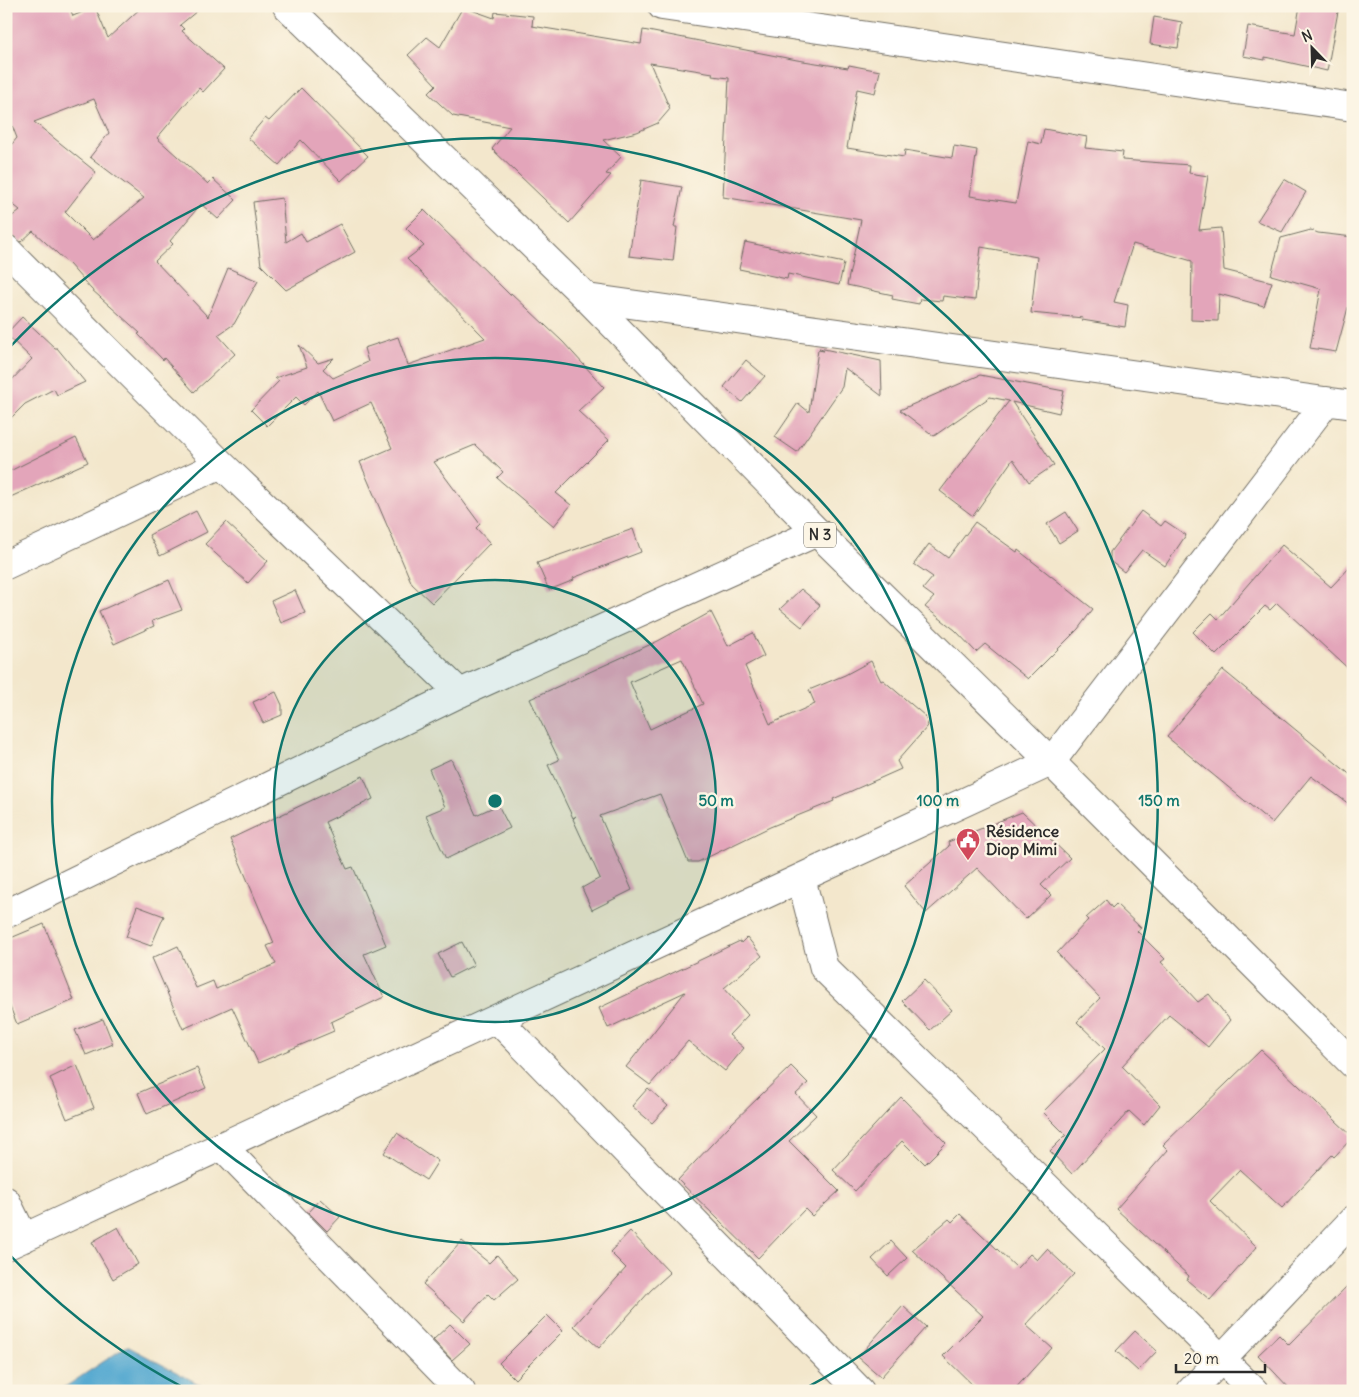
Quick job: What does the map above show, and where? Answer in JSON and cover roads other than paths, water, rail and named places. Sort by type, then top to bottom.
[{"type":"street","name":"N 3","points":[[286,6],[587,298],[816,532],[1051,762],[1353,1064]]},
{"type":"street","points":[[662,6],[1353,107]]},
{"type":"street","points":[[6,249],[221,464],[460,693]]},
{"type":"street","points":[[587,298],[1340,403]]},
{"type":"street","points":[[6,1201],[15,1242],[1051,762],[1340,403]]},
{"type":"street","points":[[6,565],[221,464]]},
{"type":"street","points":[[6,914],[460,693],[816,532]]},
{"type":"street","points":[[802,878],[824,968],[1254,1391]]},
{"type":"street","points":[[497,1019],[860,1391]]},
{"type":"street","points":[[222,1146],[461,1391]]},
{"type":"street","points":[[1191,1391],[1353,1220]]},
{"type":"water","points":[[127,1346],[212,1391],[59,1391]]},
{"type":"place","name":"Résidence Diop Mimi","points":[[968,861]]}]
